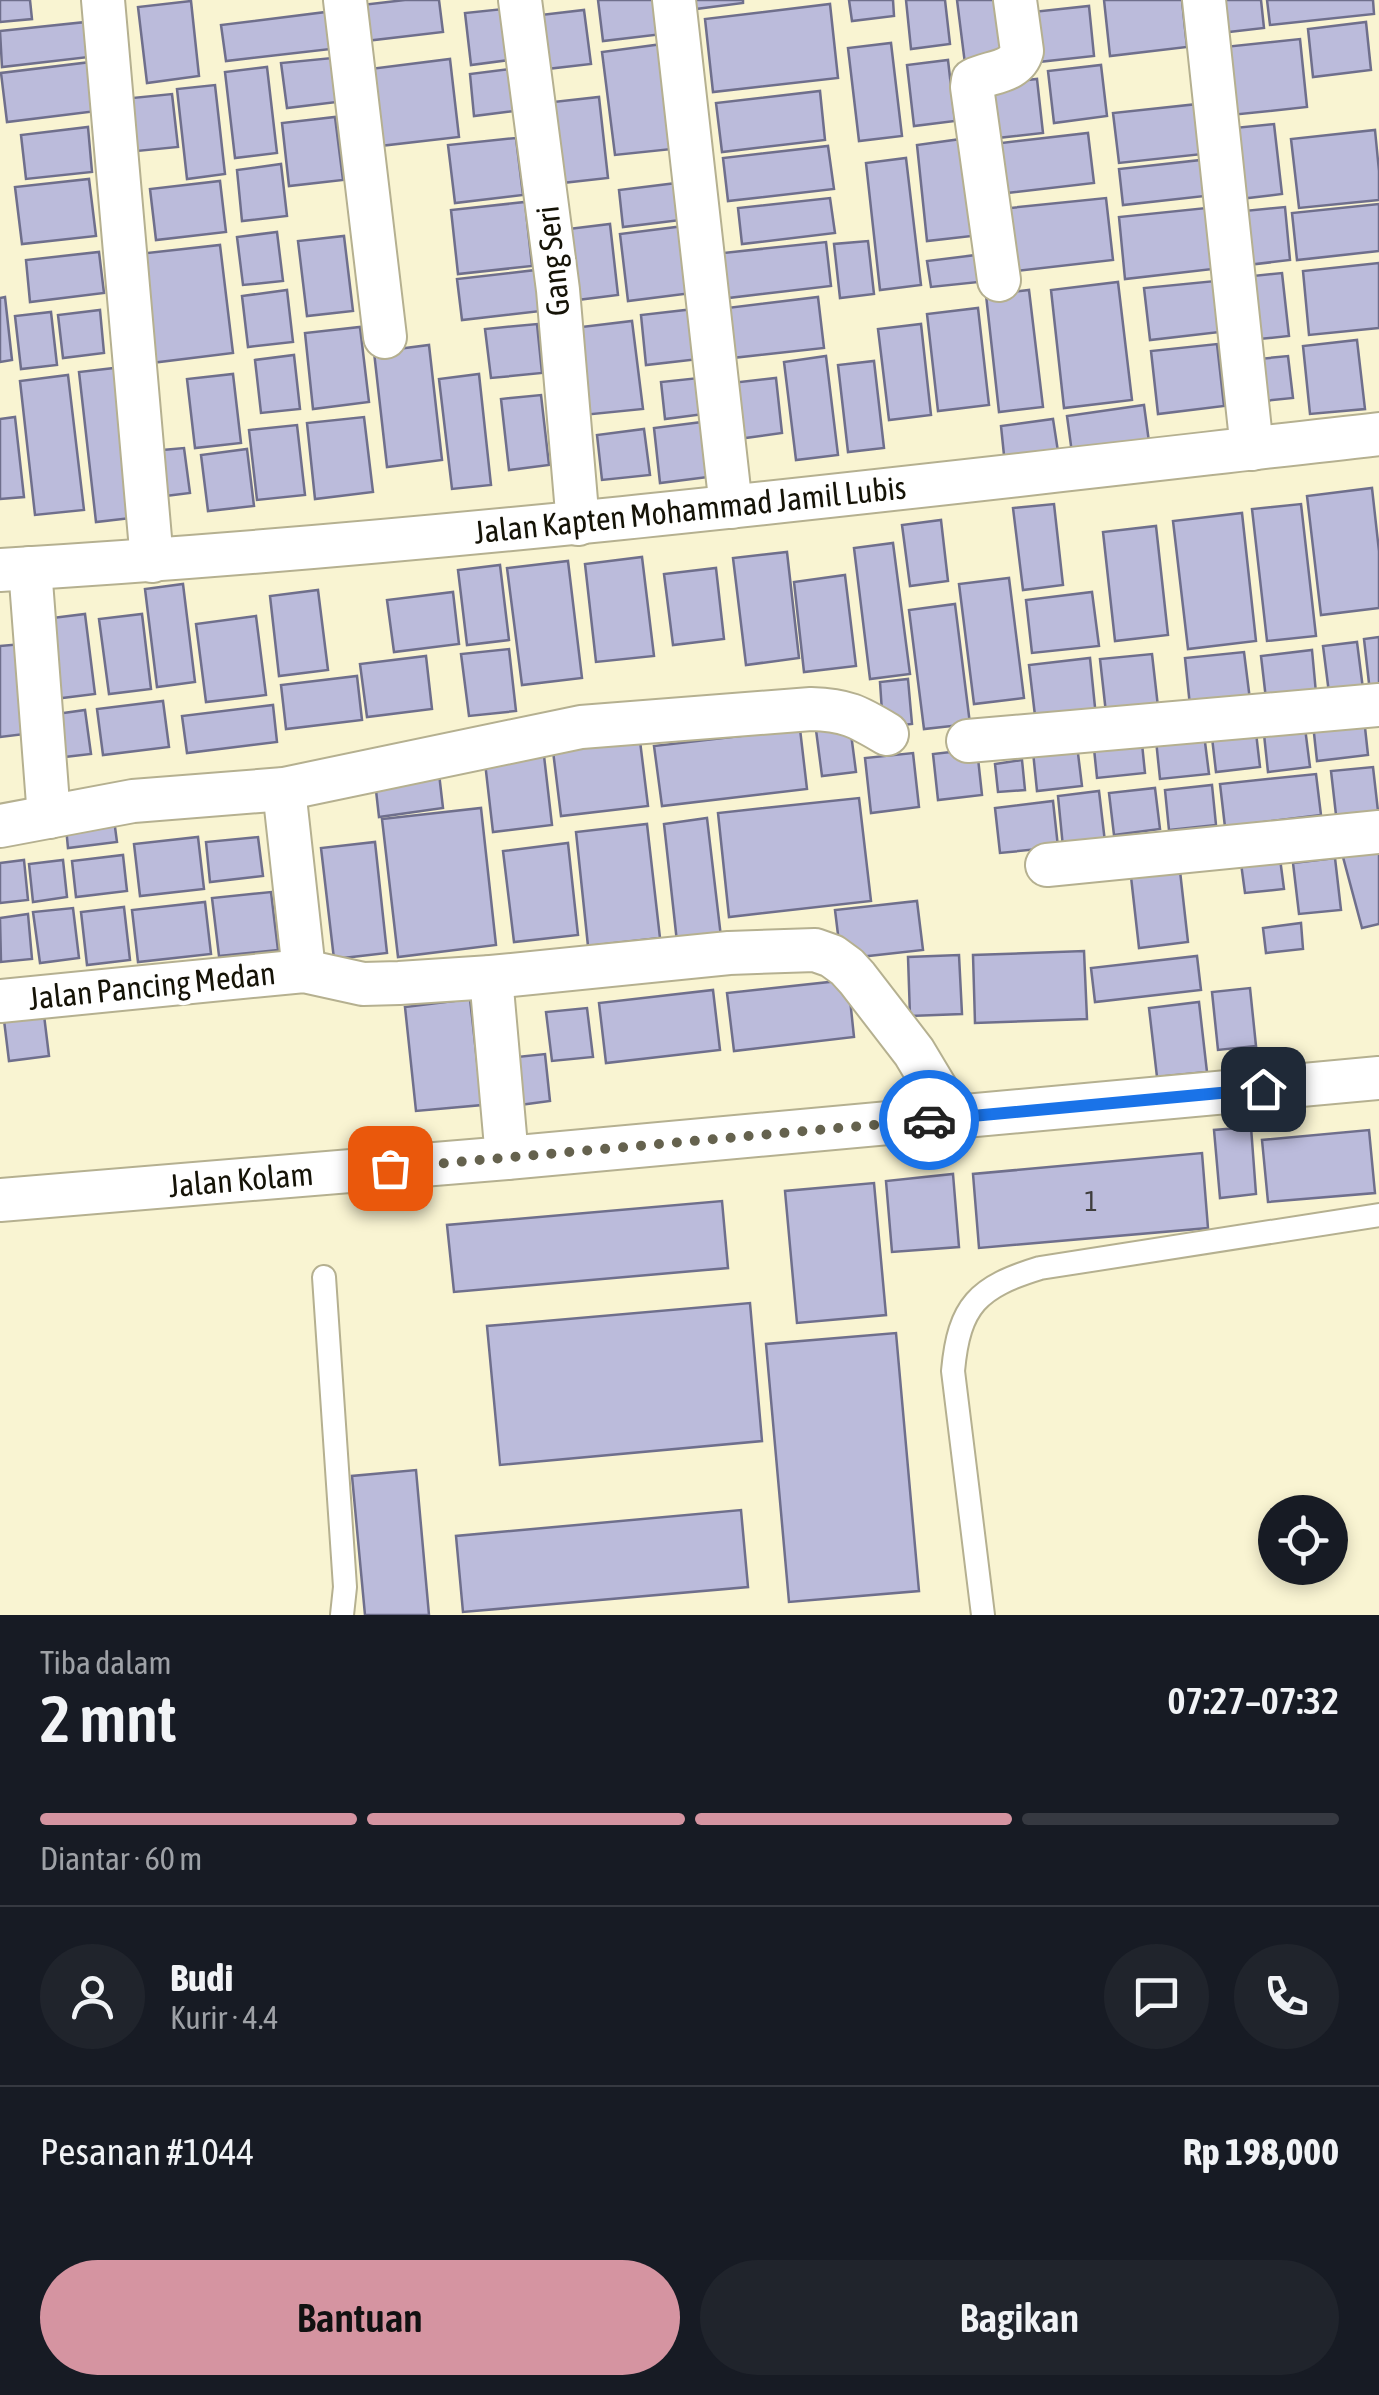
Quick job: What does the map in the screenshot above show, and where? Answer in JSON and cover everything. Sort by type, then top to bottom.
[{"type":"street","points":[[103,0],[152,561]]},
{"type":"street","points":[[346,0],[385,338]]},
{"type":"street","name":"Gang Seri","points":[[520,0],[558,290],[578,524]]},
{"type":"street","points":[[674,0],[731,507]]},
{"type":"street","points":[[999,280],[972,86],[973,80],[1014,66],[1021,58],[1014,0]]},
{"type":"street","points":[[1204,0],[1252,449]]},
{"type":"street","name":"Jalan Kapten Mohammad Jamil Lubis","points":[[15,569],[578,524],[1379,434]]},
{"type":"street","points":[[15,569],[49,817]]},
{"type":"street","points":[[968,741],[1379,706]]},
{"type":"street","points":[[0,826],[133,801],[284,789],[581,728],[838,710],[887,734]]},
{"type":"street","points":[[284,789],[304,971]]},
{"type":"street","points":[[1047,865],[1379,832]]},
{"type":"street","name":"Jalan Pancing Medan","points":[[0,1001],[304,971],[364,984],[491,977],[730,953],[815,950],[832,956],[857,978],[914,1052],[953,1118]]},
{"type":"street","points":[[491,977],[507,1158]]},
{"type":"street","name":"Jalan Kolam","points":[[0,1200],[1379,1078]]},
{"type":"lane","points":[[983,1615],[953,1371],[955,1342],[964,1318],[979,1296],[1006,1278],[1040,1268],[1379,1216]]},
{"type":"lane","points":[[324,1277],[345,1587],[342,1615]]},
{"type":"building","points":[[0,0],[30,0],[32,19],[0,22]]},
{"type":"building","points":[[439,0],[443,32],[357,42],[353,6]]},
{"type":"building","points":[[598,0],[659,0],[663,34],[603,41]]},
{"type":"building","points":[[687,0],[743,0],[743,3],[688,10]]},
{"type":"building","points":[[849,0],[893,0],[894,16],[852,21]]},
{"type":"building","points":[[906,0],[945,0],[950,44],[911,49]]},
{"type":"building","points":[[957,0],[997,0],[1004,60],[965,64]]},
{"type":"building","points":[[1104,0],[1182,0],[1187,47],[1110,56]]},
{"type":"building","points":[[1207,0],[1261,0],[1264,28],[1211,34]]},
{"type":"building","points":[[1267,0],[1373,0],[1374,14],[1270,25]]},
{"type":"building","points":[[191,1],[199,76],[147,83],[138,7]]},
{"type":"building","points":[[830,4],[838,78],[713,92],[705,19]]},
{"type":"building","points":[[1089,6],[1094,56],[1029,63],[1023,13]]},
{"type":"building","points":[[503,9],[509,60],[471,65],[465,13]]},
{"type":"building","points":[[584,10],[591,64],[538,70],[532,16]]},
{"type":"building","points":[[326,12],[331,49],[226,61],[221,25]]},
{"type":"building","points":[[86,22],[89,57],[2,67],[0,31]]},
{"type":"building","points":[[1366,22],[1371,70],[1313,77],[1308,29]]},
{"type":"building","points":[[1300,39],[1307,107],[1231,115],[1224,47]]},
{"type":"building","points":[[670,43],[682,148],[615,155],[602,52]]},
{"type":"building","points":[[891,43],[902,136],[859,141],[848,48]]},
{"type":"building","points":[[332,58],[337,102],[287,108],[281,63]]},
{"type":"building","points":[[450,59],[459,137],[371,147],[362,70]]},
{"type":"building","points":[[948,60],[955,121],[914,126],[907,65]]},
{"type":"building","points":[[91,62],[97,111],[7,122],[1,73]]},
{"type":"building","points":[[1101,65],[1107,116],[1054,123],[1048,71]]},
{"type":"building","points":[[267,67],[277,153],[235,158],[225,72]]},
{"type":"building","points":[[510,69],[515,111],[474,116],[470,74]]},
{"type":"building","points":[[1037,79],[1043,133],[988,139],[982,85]]},
{"type":"building","points":[[215,85],[225,174],[187,179],[177,89]]},
{"type":"building","points":[[820,91],[825,140],[722,152],[716,103]]},
{"type":"building","points":[[172,94],[178,147],[127,152],[122,99]]},
{"type":"building","points":[[599,97],[608,178],[553,184],[544,103]]},
{"type":"building","points":[[1198,104],[1203,154],[1119,163],[1113,113]]},
{"type":"building","points":[[335,117],[343,180],[289,186],[282,123]]},
{"type":"building","points":[[1274,124],[1282,194],[1231,200],[1224,129]]},
{"type":"building","points":[[88,127],[92,172],[26,179],[21,135]]},
{"type":"building","points":[[1375,130],[1379,200],[1299,208],[1291,139]]},
{"type":"building","points":[[1088,133],[1094,183],[998,194],[993,144]]},
{"type":"building","points":[[516,138],[523,195],[455,203],[448,145]]},
{"type":"building","points":[[961,139],[972,236],[927,241],[917,145]]},
{"type":"building","points":[[828,146],[834,189],[728,201],[723,158]]},
{"type":"building","points":[[906,158],[921,285],[880,290],[866,163]]},
{"type":"building","points":[[1201,160],[1205,196],[1123,205],[1119,169]]},
{"type":"building","points":[[281,164],[287,216],[242,221],[237,170]]},
{"type":"building","points":[[89,179],[96,236],[22,244],[15,187]]},
{"type":"building","points":[[220,181],[226,232],[156,240],[150,189]]},
{"type":"building","points":[[685,182],[689,219],[623,227],[619,190]]},
{"type":"building","points":[[830,198],[835,233],[742,244],[738,208]]},
{"type":"building","points":[[1106,198],[1113,260],[1007,272],[1000,209]]},
{"type":"building","points":[[525,202],[532,266],[458,274],[451,210]]},
{"type":"building","points":[[1379,204],[1379,251],[1297,260],[1292,213]]},
{"type":"building","points":[[1285,207],[1290,260],[1239,266],[1234,212]]},
{"type":"building","points":[[1206,208],[1213,269],[1125,279],[1119,217]]},
{"type":"building","points":[[610,224],[618,295],[569,301],[560,230]]},
{"type":"building","points":[[692,225],[700,292],[628,301],[620,234]]},
{"type":"building","points":[[277,232],[283,281],[243,285],[237,237]]},
{"type":"building","points":[[344,236],[353,311],[307,316],[298,241]]},
{"type":"building","points":[[868,241],[874,294],[840,298],[834,244]]},
{"type":"building","points":[[826,242],[831,286],[728,298],[723,253]]},
{"type":"building","points":[[220,245],[233,353],[151,363],[138,254]]},
{"type":"building","points":[[99,252],[104,293],[30,302],[26,260]]},
{"type":"building","points":[[976,255],[979,282],[931,287],[927,261]]},
{"type":"building","points":[[1379,263],[1379,328],[1309,335],[1303,271]]},
{"type":"building","points":[[536,270],[541,311],[462,320],[457,279]]},
{"type":"building","points":[[1282,273],[1289,336],[1249,340],[1243,277]]},
{"type":"building","points":[[1215,281],[1220,332],[1150,340],[1144,288]]},
{"type":"building","points":[[1118,282],[1132,400],[1064,408],[1051,290]]},
{"type":"building","points":[[287,290],[293,342],[248,347],[242,296]]},
{"type":"building","points":[[1029,290],[1043,407],[999,412],[986,295]]},
{"type":"building","points":[[5,297],[12,360],[0,362],[0,298]]},
{"type":"building","points":[[818,297],[824,348],[732,358],[727,308]]},
{"type":"building","points":[[703,308],[708,358],[646,365],[641,315]]},
{"type":"building","points":[[978,308],[989,405],[938,411],[927,314]]},
{"type":"building","points":[[100,310],[104,353],[63,358],[58,315]]},
{"type":"building","points":[[51,312],[57,365],[21,369],[15,316]]},
{"type":"building","points":[[632,321],[643,409],[583,415],[573,328]]},
{"type":"building","points":[[537,324],[542,373],[491,378],[485,329]]},
{"type":"building","points":[[921,324],[931,415],[889,420],[878,329]]},
{"type":"building","points":[[360,327],[369,402],[313,409],[305,333]]},
{"type":"building","points":[[1357,340],[1365,409],[1310,414],[1303,346]]},
{"type":"building","points":[[1217,344],[1224,406],[1158,414],[1151,351]]},
{"type":"building","points":[[429,345],[442,460],[387,467],[374,352]]},
{"type":"building","points":[[294,355],[300,409],[261,413],[255,360]]},
{"type":"building","points":[[826,356],[838,455],[796,460],[784,362]]},
{"type":"building","points":[[1288,356],[1293,398],[1254,402],[1249,360]]},
{"type":"building","points":[[874,361],[884,448],[848,452],[838,365]]},
{"type":"building","points":[[123,367],[140,517],[96,522],[79,372]]},
{"type":"building","points":[[233,374],[241,443],[195,448],[187,379]]},
{"type":"building","points":[[479,374],[491,485],[452,489],[439,379]]},
{"type":"building","points":[[68,375],[84,510],[35,515],[20,381]]},
{"type":"building","points":[[708,377],[712,413],[665,419],[661,382]]},
{"type":"building","points":[[776,378],[782,433],[738,439],[731,383]]},
{"type":"building","points":[[541,395],[549,465],[509,470],[501,399]]},
{"type":"building","points":[[1144,405],[1149,442],[1072,453],[1067,416]]},
{"type":"building","points":[[15,417],[24,497],[0,499],[0,419]]},
{"type":"building","points":[[364,417],[373,492],[315,499],[307,423]]},
{"type":"building","points":[[1053,419],[1059,458],[1005,465],[1001,426]]},
{"type":"building","points":[[718,420],[724,475],[660,483],[654,428]]},
{"type":"building","points":[[297,425],[305,495],[257,500],[249,430]]},
{"type":"building","points":[[644,429],[650,475],[602,480],[597,435]]},
{"type":"building","points":[[184,448],[190,493],[157,497],[152,451]]},
{"type":"building","points":[[247,449],[254,506],[208,511],[201,455]]},
{"type":"building","points":[[1372,488],[1379,551],[1379,608],[1321,615],[1307,496]]},
{"type":"building","points":[[1054,504],[1063,585],[1023,590],[1013,508]]},
{"type":"building","points":[[1301,504],[1316,636],[1267,641],[1252,509]]},
{"type":"building","points":[[1242,513],[1256,641],[1188,649],[1173,521]]},
{"type":"building","points":[[941,520],[948,581],[910,586],[902,525]]},
{"type":"building","points":[[1156,526],[1168,635],[1115,641],[1103,532]]},
{"type":"building","points":[[893,543],[910,674],[870,679],[854,548]]},
{"type":"building","points":[[787,552],[799,658],[746,665],[733,558]]},
{"type":"building","points":[[642,557],[654,656],[596,662],[585,564]]},
{"type":"building","points":[[568,561],[582,678],[522,685],[507,568]]},
{"type":"building","points":[[500,565],[509,640],[467,645],[458,570]]},
{"type":"building","points":[[716,568],[724,639],[673,645],[664,574]]},
{"type":"building","points":[[845,575],[856,666],[804,672],[794,582]]},
{"type":"building","points":[[1009,578],[1024,698],[974,704],[959,584]]},
{"type":"building","points":[[183,584],[195,682],[157,687],[145,589]]},
{"type":"building","points":[[318,590],[328,670],[279,676],[270,596]]},
{"type":"building","points":[[453,592],[459,644],[394,652],[387,600]]},
{"type":"building","points":[[1092,592],[1099,646],[1032,653],[1026,600]]},
{"type":"building","points":[[955,604],[970,724],[924,729],[909,610]]},
{"type":"building","points":[[85,614],[95,694],[46,700],[36,620]]},
{"type":"building","points":[[142,614],[151,689],[109,694],[99,619]]},
{"type":"building","points":[[256,616],[266,695],[206,702],[196,624]]},
{"type":"building","points":[[1379,637],[1379,691],[1370,692],[1364,639]]},
{"type":"building","points":[[1357,642],[1363,689],[1329,693],[1323,646]]},
{"type":"building","points":[[22,644],[33,733],[0,737],[0,646]]},
{"type":"building","points":[[509,649],[516,711],[469,716],[461,654]]},
{"type":"building","points":[[1312,650],[1316,693],[1266,699],[1261,656]]},
{"type":"building","points":[[1244,652],[1250,700],[1190,706],[1185,658]]},
{"type":"building","points":[[1152,654],[1158,707],[1106,713],[1100,659]]},
{"type":"building","points":[[426,656],[432,709],[367,717],[360,664]]},
{"type":"building","points":[[1090,658],[1096,717],[1036,724],[1029,665]]},
{"type":"building","points":[[357,676],[362,720],[286,729],[281,685]]},
{"type":"building","points":[[908,679],[912,724],[883,727],[880,682]]},
{"type":"building","points":[[163,701],[169,747],[103,755],[97,709]]},
{"type":"building","points":[[273,705],[277,742],[187,753],[182,716]]},
{"type":"building","points":[[1363,709],[1368,755],[1317,761],[1312,715]]},
{"type":"building","points":[[85,710],[91,754],[47,759],[42,716]]},
{"type":"building","points":[[1304,720],[1310,767],[1268,772],[1263,725]]},
{"type":"building","points":[[1255,724],[1260,767],[1216,772],[1211,729]]},
{"type":"building","points":[[850,726],[856,772],[822,776],[816,730]]},
{"type":"building","points":[[800,729],[807,789],[662,806],[654,746]]},
{"type":"building","points":[[1141,734],[1145,773],[1097,778],[1093,739]]},
{"type":"building","points":[[1204,734],[1209,774],[1160,779],[1156,740]]},
{"type":"building","points":[[1076,737],[1082,786],[1037,791],[1032,742]]},
{"type":"building","points":[[640,741],[648,806],[561,816],[553,751]]},
{"type":"building","points":[[543,747],[552,825],[493,832],[484,754]]},
{"type":"building","points":[[977,749],[982,795],[938,800],[933,754]]},
{"type":"building","points":[[913,753],[919,807],[871,813],[865,758]]},
{"type":"building","points":[[1022,760],[1025,790],[998,792],[995,764]]},
{"type":"building","points":[[438,765],[443,808],[379,817],[374,773]]},
{"type":"building","points":[[1373,767],[1378,811],[1336,815],[1331,771]]},
{"type":"building","points":[[1316,774],[1321,815],[1225,827],[1220,784]]},
{"type":"building","points":[[1212,785],[1216,825],[1169,830],[1165,790]]},
{"type":"building","points":[[1155,788],[1160,829],[1114,835],[1109,793]]},
{"type":"building","points":[[1099,791],[1105,842],[1063,847],[1058,796]]},
{"type":"building","points":[[859,798],[871,901],[729,917],[718,813]]},
{"type":"building","points":[[1053,801],[1058,847],[1000,853],[995,808]]},
{"type":"building","points":[[481,808],[496,945],[398,957],[382,819]]},
{"type":"building","points":[[113,812],[117,842],[68,848],[65,817]]},
{"type":"building","points":[[707,818],[721,937],[677,942],[664,824]]},
{"type":"building","points":[[647,824],[660,938],[588,946],[576,832]]},
{"type":"building","points":[[198,837],[204,889],[140,896],[134,844]]},
{"type":"building","points":[[258,837],[263,876],[210,882],[206,842]]},
{"type":"building","points":[[375,842],[387,953],[334,959],[321,848]]},
{"type":"building","points":[[568,843],[578,935],[514,942],[503,851]]},
{"type":"building","points":[[1379,847],[1379,924],[1362,928],[1343,857]]},
{"type":"building","points":[[1279,851],[1284,889],[1245,893],[1240,856]]},
{"type":"building","points":[[123,855],[127,891],[76,897],[72,861]]},
{"type":"building","points":[[1335,858],[1341,910],[1299,914],[1293,863]]},
{"type":"building","points":[[24,860],[28,900],[0,903],[0,863]]},
{"type":"building","points":[[63,860],[67,897],[33,902],[29,864]]},
{"type":"building","points":[[1179,862],[1188,942],[1139,948],[1130,868]]},
{"type":"building","points":[[271,892],[278,950],[219,956],[212,898]]},
{"type":"building","points":[[917,901],[923,950],[841,959],[835,910]]},
{"type":"building","points":[[205,902],[211,954],[138,962],[132,910]]},
{"type":"building","points":[[124,907],[130,960],[87,965],[81,912]]},
{"type":"building","points":[[73,908],[79,958],[40,963],[33,912]]},
{"type":"building","points":[[28,914],[32,959],[1,962],[0,918]]},
{"type":"building","points":[[1301,923],[1303,949],[1266,953],[1263,928]]},
{"type":"building","points":[[1084,951],[1087,1019],[975,1023],[973,955]]},
{"type":"building","points":[[959,955],[962,1014],[910,1016],[908,957]]},
{"type":"building","points":[[1197,956],[1201,990],[1095,1002],[1091,968]]},
{"type":"building","points":[[848,980],[854,1037],[734,1051],[727,993]]},
{"type":"building","points":[[1250,988],[1256,1046],[1218,1050],[1212,992]]},
{"type":"building","points":[[713,990],[720,1050],[606,1063],[599,1003]]},
{"type":"building","points":[[470,999],[482,1105],[416,1111],[405,1007]]},
{"type":"building","points":[[1199,1002],[1207,1072],[1157,1077],[1149,1008]]},
{"type":"building","points":[[43,1007],[49,1056],[9,1061],[3,1012]]},
{"type":"building","points":[[587,1008],[593,1057],[552,1061],[546,1012]]},
{"type":"building","points":[[545,1054],[550,1101],[512,1106],[507,1058]]},
{"type":"building","points":[[1251,1127],[1256,1194],[1220,1198],[1214,1130]]},
{"type":"building","points":[[1369,1130],[1375,1193],[1268,1202],[1262,1140]]},
{"type":"building","points":[[1202,1153],[1208,1228],[979,1248],[973,1174]]},
{"type":"building","points":[[953,1174],[959,1247],[892,1252],[886,1181]]},
{"type":"building","points":[[874,1183],[886,1315],[797,1323],[785,1191]]},
{"type":"building","points":[[722,1201],[728,1268],[454,1292],[447,1225]]},
{"type":"building","points":[[750,1303],[762,1441],[500,1465],[487,1326]]},
{"type":"building","points":[[896,1333],[919,1591],[789,1602],[766,1344]]},
{"type":"building","points":[[416,1470],[429,1615],[365,1615],[352,1476]]},
{"type":"building","points":[[741,1510],[748,1587],[463,1612],[456,1536]]},
{"type":"way so far","points":[[390,1168],[929,1120]]},
{"type":"route","points":[[929,1120],[1263,1089]]}]
